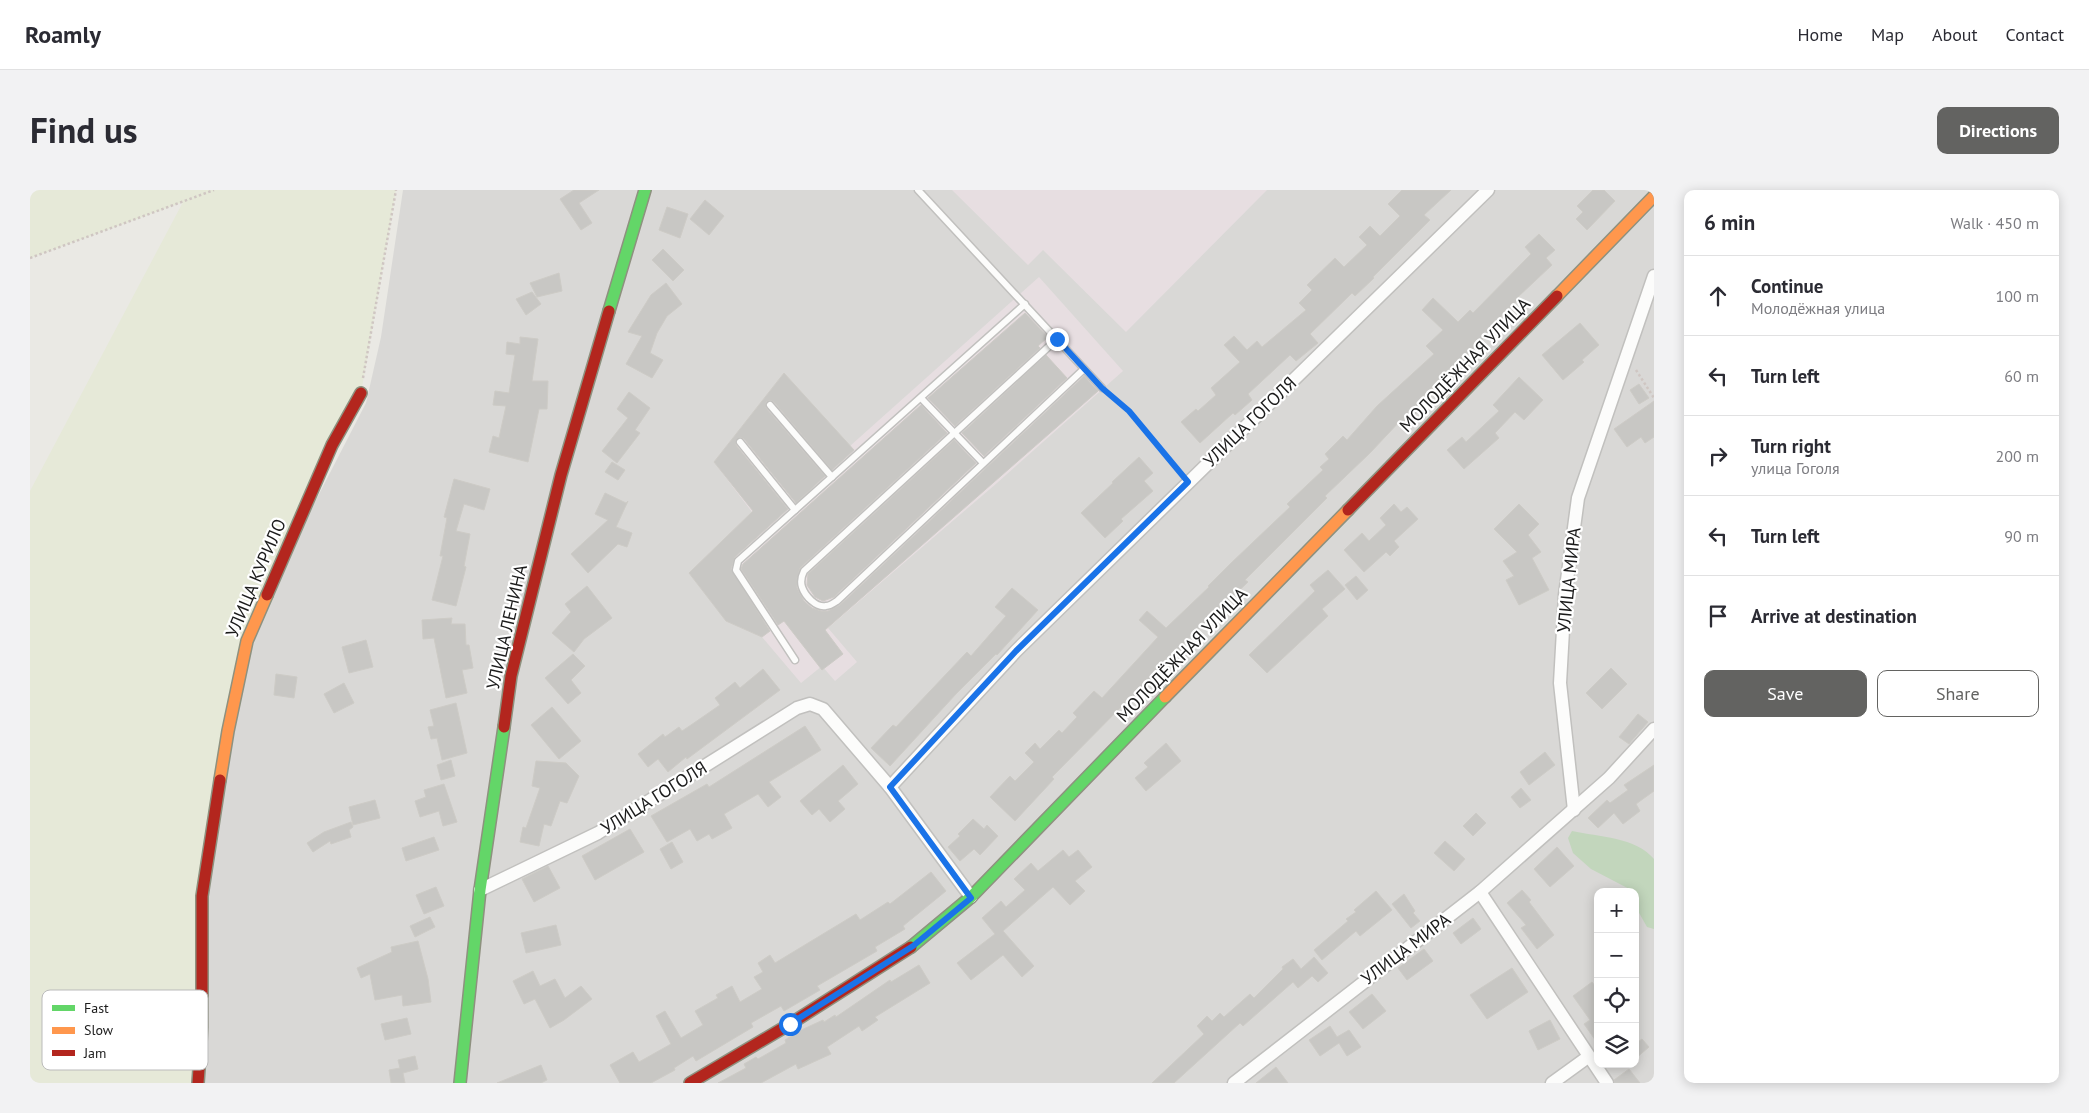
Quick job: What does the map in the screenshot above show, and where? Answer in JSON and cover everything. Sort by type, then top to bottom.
[{"type":"street","name":"УЛИЦА ЛЕНИНА","points":[[460,1083],[480,890],[511,676],[561,475],[645,190]]},
{"type":"street","name":"УЛИЦА ГОГОЛЯ","points":[[480,890],[598,834],[797,708],[810,704],[823,709],[890,787],[1016,651],[1488,190]]},
{"type":"street","name":"МОЛОДЁЖНАЯ УЛИЦА","points":[[690,1083],[790,1024],[913,946],[971,898],[1654,196]]},
{"type":"street","name":"УЛИЦА МИРА","points":[[1574,810],[1560,683],[1565,595],[1578,498],[1654,276]]},
{"type":"street","name":"УЛИЦА КУРИЛО","points":[[202,990],[202,896],[228,731],[247,641],[332,445],[361,393]]},
{"type":"street","name":"УЛИЦА МИРА","points":[[1234,1083],[1480,892],[1609,778],[1654,729]]},
{"type":"street","points":[[890,787],[971,898]]},
{"type":"street","points":[[1480,892],[1606,1083]]},
{"type":"street","points":[[1552,1083],[1588,1057]]},
{"type":"street","name":"УЛИЦА КУРИЛО","points":[[198,1083],[199,1070]]},
{"type":"lane","points":[[918,190],[1102,388]]},
{"type":"lane","points":[[795,660],[736,570],[738,561],[1025,304]]},
{"type":"lane","points":[[1057,339],[804,571],[801,577],[802,586],[812,602],[820,606],[828,606],[837,600],[1084,369]]},
{"type":"lane","points":[[921,398],[983,463]]},
{"type":"lane","points":[[770,405],[832,477]]},
{"type":"lane","points":[[740,442],[795,510]]},
{"type":"path","points":[[30,258],[214,190]]},
{"type":"path","points":[[361,393],[396,190]]},
{"type":"path","points":[[1626,355],[1654,398]]},
{"type":"path","points":[[1102,388],[1129,411],[1188,482]]},
{"type":"shaded area","points":[[403,190],[1654,190],[1654,1083],[201,1083],[201,1070],[208,1070],[208,990],[202,990],[202,910],[245,655],[300,531],[366,403],[381,337]]},
{"type":"shaded area","points":[[952,190],[1267,190],[1126,332],[1043,250],[1028,265]]},
{"type":"shaded area","points":[[1039,277],[1123,371],[997,483],[828,628],[857,662],[835,681],[822,666],[801,683],[762,637],[726,621],[689,573],[752,512],[714,462],[784,373],[850,446]]},
{"type":"green space","points":[[30,190],[396,190],[361,393],[247,641],[202,896],[200,990],[42,990],[42,1070],[198,1070],[198,1083],[30,1083],[30,491],[183,202],[30,258]]},
{"type":"green space","points":[[1572,831],[1616,839],[1637,846],[1654,859],[1654,929],[1647,927],[1639,913],[1639,888],[1627,888],[1591,869],[1573,853],[1568,838]]},
{"type":"building","points":[[574,190],[599,190],[579,203],[592,223],[581,230],[560,199]]},
{"type":"building","points":[[1402,190],[1451,190],[1424,215],[1430,220],[1374,278],[1355,296],[1352,293],[1310,334],[1318,343],[1296,361],[1290,355],[1248,394],[1252,400],[1235,415],[1233,413],[1200,443],[1181,422],[1196,409],[1198,411],[1216,395],[1211,388],[1240,362],[1224,345],[1234,336],[1247,350],[1257,341],[1262,347],[1306,310],[1299,303],[1312,290],[1307,285],[1335,258],[1344,267],[1367,245],[1359,237],[1370,226],[1380,236],[1400,216],[1388,204]]},
{"type":"building","points":[[1593,190],[1604,190],[1615,201],[1587,230],[1576,219],[1583,212],[1577,206]]},
{"type":"building","points":[[705,200],[724,216],[709,235],[690,219]]},
{"type":"building","points":[[667,207],[688,214],[680,238],[659,230]]},
{"type":"building","points":[[1539,234],[1555,250],[1546,258],[1552,265],[1489,328],[1491,330],[1468,355],[1466,354],[1421,398],[1426,404],[1405,424],[1401,420],[1325,496],[1327,498],[1245,580],[1248,582],[1182,645],[1129,703],[1127,701],[1052,777],[1054,779],[1015,821],[990,797],[1010,776],[1015,781],[1034,762],[1025,753],[1035,743],[1040,749],[1059,730],[1062,733],[1077,717],[1073,713],[1094,691],[1102,698],[1158,637],[1139,620],[1147,611],[1166,628],[1290,507],[1287,504],[1323,470],[1320,467],[1329,459],[1325,454],[1343,436],[1347,440],[1377,406],[1434,354],[1426,346],[1443,330],[1422,310],[1433,298],[1458,322],[1470,310],[1473,313],[1531,254],[1525,247]]},
{"type":"building","points":[[663,249],[684,270],[673,281],[652,260]]},
{"type":"building","points":[[559,273],[562,291],[537,297],[530,283]]},
{"type":"building","points":[[666,283],[682,304],[667,316],[657,333],[650,353],[663,360],[652,378],[626,364],[642,336],[628,332],[651,295]]},
{"type":"building","points":[[532,292],[541,304],[526,315],[516,299]]},
{"type":"building","points":[[1025,313],[1048,337],[1038,346],[1040,348],[955,426],[928,398]]},
{"type":"building","points":[[1580,323],[1599,345],[1582,360],[1584,362],[1563,380],[1542,355]]},
{"type":"building","points":[[520,337],[538,339],[532,381],[548,381],[547,409],[539,409],[528,462],[489,452],[493,436],[499,438],[506,406],[493,405],[495,391],[509,393],[515,355],[506,354],[507,342],[520,344]]},
{"type":"building","points":[[1046,355],[1067,378],[984,456],[962,433]]},
{"type":"building","points":[[784,373],[854,450],[832,470],[774,402],[770,400],[766,402],[766,408],[825,476],[796,503],[744,439],[740,437],[736,440],[736,445],[788,509],[735,557],[731,569],[770,631],[762,637],[726,621],[689,573],[753,511],[714,462]]},
{"type":"building","points":[[1084,376],[1098,391],[825,630],[843,654],[822,670],[784,621],[778,625],[741,569],[743,564],[921,405],[947,433],[800,568],[797,588],[804,601],[812,608],[828,611],[840,605]]},
{"type":"building","points":[[1519,377],[1543,400],[1524,420],[1515,412],[1495,433],[1499,438],[1464,469],[1447,450],[1462,437],[1466,442],[1499,411],[1493,405]]},
{"type":"building","points":[[1639,384],[1649,398],[1639,404],[1630,390]]},
{"type":"building","points":[[629,392],[650,408],[635,430],[640,433],[617,463],[602,451],[628,418],[617,409]]},
{"type":"building","points":[[1654,401],[1654,437],[1645,443],[1641,437],[1627,447],[1614,429]]},
{"type":"building","points":[[954,440],[976,463],[834,597],[823,601],[815,597],[807,585],[808,574]]},
{"type":"building","points":[[1139,457],[1153,473],[1144,481],[1153,491],[1121,519],[1123,521],[1105,538],[1081,513]]},
{"type":"building","points":[[612,462],[625,470],[618,480],[605,472]]},
{"type":"building","points":[[454,479],[490,489],[484,510],[464,504],[456,531],[470,534],[464,566],[466,567],[456,606],[432,600],[443,556],[440,556],[447,518],[444,517]]},
{"type":"building","points":[[605,493],[626,503],[628,501],[616,527],[632,533],[627,547],[618,544],[588,573],[571,554],[608,520],[595,514]]},
{"type":"building","points":[[1394,504],[1401,512],[1407,507],[1418,519],[1394,541],[1399,547],[1390,556],[1386,552],[1364,572],[1344,550],[1362,533],[1369,541],[1386,525],[1380,518]]},
{"type":"building","points":[[1519,504],[1539,524],[1528,535],[1541,552],[1532,558],[1549,590],[1519,605],[1506,580],[1514,576],[1503,561],[1517,552],[1494,529]]},
{"type":"building","points":[[1328,570],[1345,589],[1322,609],[1328,616],[1267,673],[1249,655],[1315,591],[1310,585]]},
{"type":"building","points":[[1356,576],[1368,590],[1357,600],[1345,585]]},
{"type":"building","points":[[587,586],[612,618],[584,639],[574,652],[552,633],[571,612],[565,604]]},
{"type":"building","points":[[1012,588],[1038,610],[997,655],[956,694],[890,766],[871,748],[893,725],[896,727],[967,652],[971,656],[1006,616],[995,607]]},
{"type":"building","points":[[452,618],[451,624],[465,624],[466,645],[469,645],[473,668],[462,670],[467,693],[446,698],[434,638],[423,639],[422,620]]},
{"type":"building","points":[[366,640],[373,667],[349,673],[342,647]]},
{"type":"building","points":[[573,654],[585,666],[571,680],[581,693],[568,704],[545,678]]},
{"type":"building","points":[[1611,668],[1627,684],[1602,709],[1586,693]]},
{"type":"building","points":[[763,669],[780,690],[668,772],[658,759],[648,767],[638,754],[663,734],[665,737],[679,727],[682,731],[691,725],[720,705],[715,698],[735,682],[740,688]]},
{"type":"building","points":[[276,674],[297,677],[294,698],[274,695]]},
{"type":"building","points":[[344,683],[354,703],[334,713],[324,694]]},
{"type":"building","points":[[456,703],[467,753],[442,760],[437,738],[431,739],[428,727],[434,726],[430,710]]},
{"type":"building","points":[[552,707],[581,741],[559,759],[531,725]]},
{"type":"building","points":[[1638,714],[1648,722],[1629,744],[1619,737]]},
{"type":"building","points":[[805,726],[821,750],[769,782],[781,797],[768,807],[758,794],[724,814],[732,828],[712,839],[709,834],[697,841],[690,829],[667,842],[651,816],[707,784],[709,787]]},
{"type":"building","points":[[1166,743],[1181,761],[1146,791],[1135,778],[1148,767],[1144,763]]},
{"type":"building","points":[[1545,752],[1555,765],[1529,785],[1520,772]]},
{"type":"building","points":[[451,760],[455,776],[441,780],[437,765]]},
{"type":"building","points":[[536,761],[566,763],[579,776],[567,803],[560,801],[551,826],[544,824],[539,846],[520,842],[523,827],[526,828],[540,788],[532,786]]},
{"type":"building","points":[[843,765],[858,784],[838,801],[845,809],[830,822],[819,809],[812,815],[800,801]]},
{"type":"building","points":[[1654,765],[1654,791],[1636,804],[1640,811],[1623,824],[1614,813],[1598,828],[1588,818],[1607,800],[1610,803],[1628,790],[1624,785]]},
{"type":"building","points":[[444,784],[457,822],[443,826],[439,811],[420,817],[415,801],[426,797],[424,790]]},
{"type":"building","points":[[1521,788],[1531,800],[1520,808],[1511,797]]},
{"type":"building","points":[[375,800],[380,818],[353,825],[349,807]]},
{"type":"building","points":[[1476,813],[1486,823],[1473,836],[1463,826]]},
{"type":"building","points":[[973,819],[984,829],[987,825],[998,836],[980,855],[974,849],[960,861],[948,847],[960,836],[958,834]]},
{"type":"building","points":[[351,822],[353,827],[349,830],[351,837],[331,844],[330,841],[313,852],[307,843],[324,832]]},
{"type":"building","points":[[630,829],[644,852],[595,880],[582,856]]},
{"type":"building","points":[[434,837],[439,850],[406,861],[402,848]]},
{"type":"building","points":[[1445,841],[1465,859],[1454,871],[1434,853]]},
{"type":"building","points":[[672,842],[683,862],[671,869],[660,849]]},
{"type":"building","points":[[1557,847],[1574,866],[1550,887],[1534,869]]},
{"type":"building","points":[[1063,850],[1069,857],[1078,850],[1092,867],[1075,881],[1085,891],[1070,905],[1053,887],[1003,931],[1034,966],[1022,977],[1003,955],[971,980],[957,963],[995,934],[982,918],[1001,901],[1006,907],[1025,890],[1014,879],[1031,863],[1038,871]]},
{"type":"building","points":[[548,866],[560,888],[534,902],[522,879]]},
{"type":"building","points":[[931,872],[946,891],[903,926],[905,929],[875,947],[877,951],[817,986],[820,990],[784,1011],[781,1006],[751,1023],[753,1027],[696,1061],[693,1056],[674,1068],[675,1070],[651,1083],[620,1083],[610,1065],[633,1052],[639,1062],[671,1044],[656,1016],[665,1011],[681,1038],[703,1025],[695,1011],[718,998],[716,995],[732,986],[740,1002],[762,989],[754,977],[763,972],[758,963],[770,955],[775,963],[856,914],[860,920],[888,902],[890,904]]},
{"type":"building","points":[[436,887],[444,906],[424,914],[416,895]]},
{"type":"building","points":[[1522,890],[1531,900],[1529,902],[1554,935],[1537,949],[1521,928],[1526,925],[1507,903]]},
{"type":"building","points":[[1376,891],[1392,910],[1360,936],[1356,931],[1322,960],[1314,950],[1348,921],[1346,919],[1356,912],[1354,910]]},
{"type":"building","points":[[1404,894],[1415,911],[1413,913],[1420,921],[1411,928],[1392,904]]},
{"type":"building","points":[[430,917],[435,927],[415,937],[410,926]]},
{"type":"building","points":[[1473,918],[1481,929],[1461,944],[1453,933]]},
{"type":"building","points":[[556,925],[561,945],[526,953],[521,933]]},
{"type":"building","points":[[418,941],[428,979],[431,1002],[403,1006],[402,995],[375,1000],[370,974],[361,978],[357,968],[392,952],[391,947]]},
{"type":"building","points":[[1424,949],[1433,961],[1407,980],[1398,968]]},
{"type":"building","points":[[1314,957],[1328,973],[1318,982],[1312,976],[1298,988],[1293,982],[1243,1026],[1240,1023],[1174,1083],[1152,1083],[1204,1034],[1197,1026],[1207,1016],[1212,1021],[1220,1013],[1224,1017],[1250,994],[1254,998],[1283,969],[1282,967],[1293,959],[1301,969]]},
{"type":"building","points":[[919,965],[930,983],[875,1017],[878,1020],[862,1031],[859,1026],[827,1047],[831,1054],[798,1069],[796,1064],[761,1083],[718,1083],[746,1068],[744,1064],[756,1057],[758,1059],[786,1043],[785,1040],[797,1032],[823,1020],[824,1022],[835,1015],[836,1017],[890,980],[891,982]]},
{"type":"building","points":[[1512,968],[1528,992],[1487,1019],[1470,995]]},
{"type":"building","points":[[533,971],[540,986],[555,979],[565,998],[581,986],[592,999],[550,1028],[535,999],[524,1004],[513,981]]},
{"type":"building","points":[[1592,982],[1594,985],[1594,1038],[1584,1024],[1590,1020],[1573,996]]},
{"type":"building","points":[[1372,994],[1386,1011],[1363,1029],[1349,1012]]},
{"type":"building","points":[[407,1018],[411,1034],[385,1040],[381,1024]]},
{"type":"building","points":[[1550,1020],[1560,1039],[1538,1050],[1529,1031]]},
{"type":"building","points":[[1330,1026],[1337,1037],[1349,1030],[1361,1047],[1347,1056],[1339,1043],[1320,1056],[1309,1040]]},
{"type":"building","points":[[1642,1039],[1649,1047],[1639,1056],[1639,1041]]},
{"type":"building","points":[[415,1056],[418,1069],[403,1073],[405,1083],[391,1083],[389,1070],[400,1068],[398,1060]]},
{"type":"building","points":[[541,1065],[547,1080],[541,1083],[497,1083]]},
{"type":"building","points":[[1276,1067],[1288,1083],[1256,1083]]},
{"type":"building","points":[[1629,1069],[1640,1083],[1615,1083],[1614,1080]]},
{"type":"traffic: fast","points":[[609,311],[645,190]]},
{"type":"traffic: fast","points":[[911,947],[971,897],[1165,697]]},
{"type":"traffic: fast","points":[[460,1083],[480,890],[504,727]]},
{"type":"traffic: slow","points":[[1557,296],[1654,196]]},
{"type":"traffic: slow","points":[[1165,697],[1348,510]]},
{"type":"traffic: slow","points":[[220,780],[247,641],[267,595]]},
{"type":"traffic: jam","points":[[1348,510],[1557,296]]},
{"type":"traffic: jam","points":[[504,727],[511,676],[561,475],[609,311]]},
{"type":"traffic: jam","points":[[267,595],[332,445],[361,393]]},
{"type":"traffic: jam","points":[[202,990],[202,896],[220,780]]},
{"type":"traffic: jam","points":[[690,1083],[790,1024],[911,947]]},
{"type":"traffic: jam","points":[[198,1083],[199,1070]]},
{"type":"route","points":[[790,1024],[913,946],[971,898],[890,787],[1016,651],[1188,482],[1129,411],[1102,388],[1057,339]]}]
